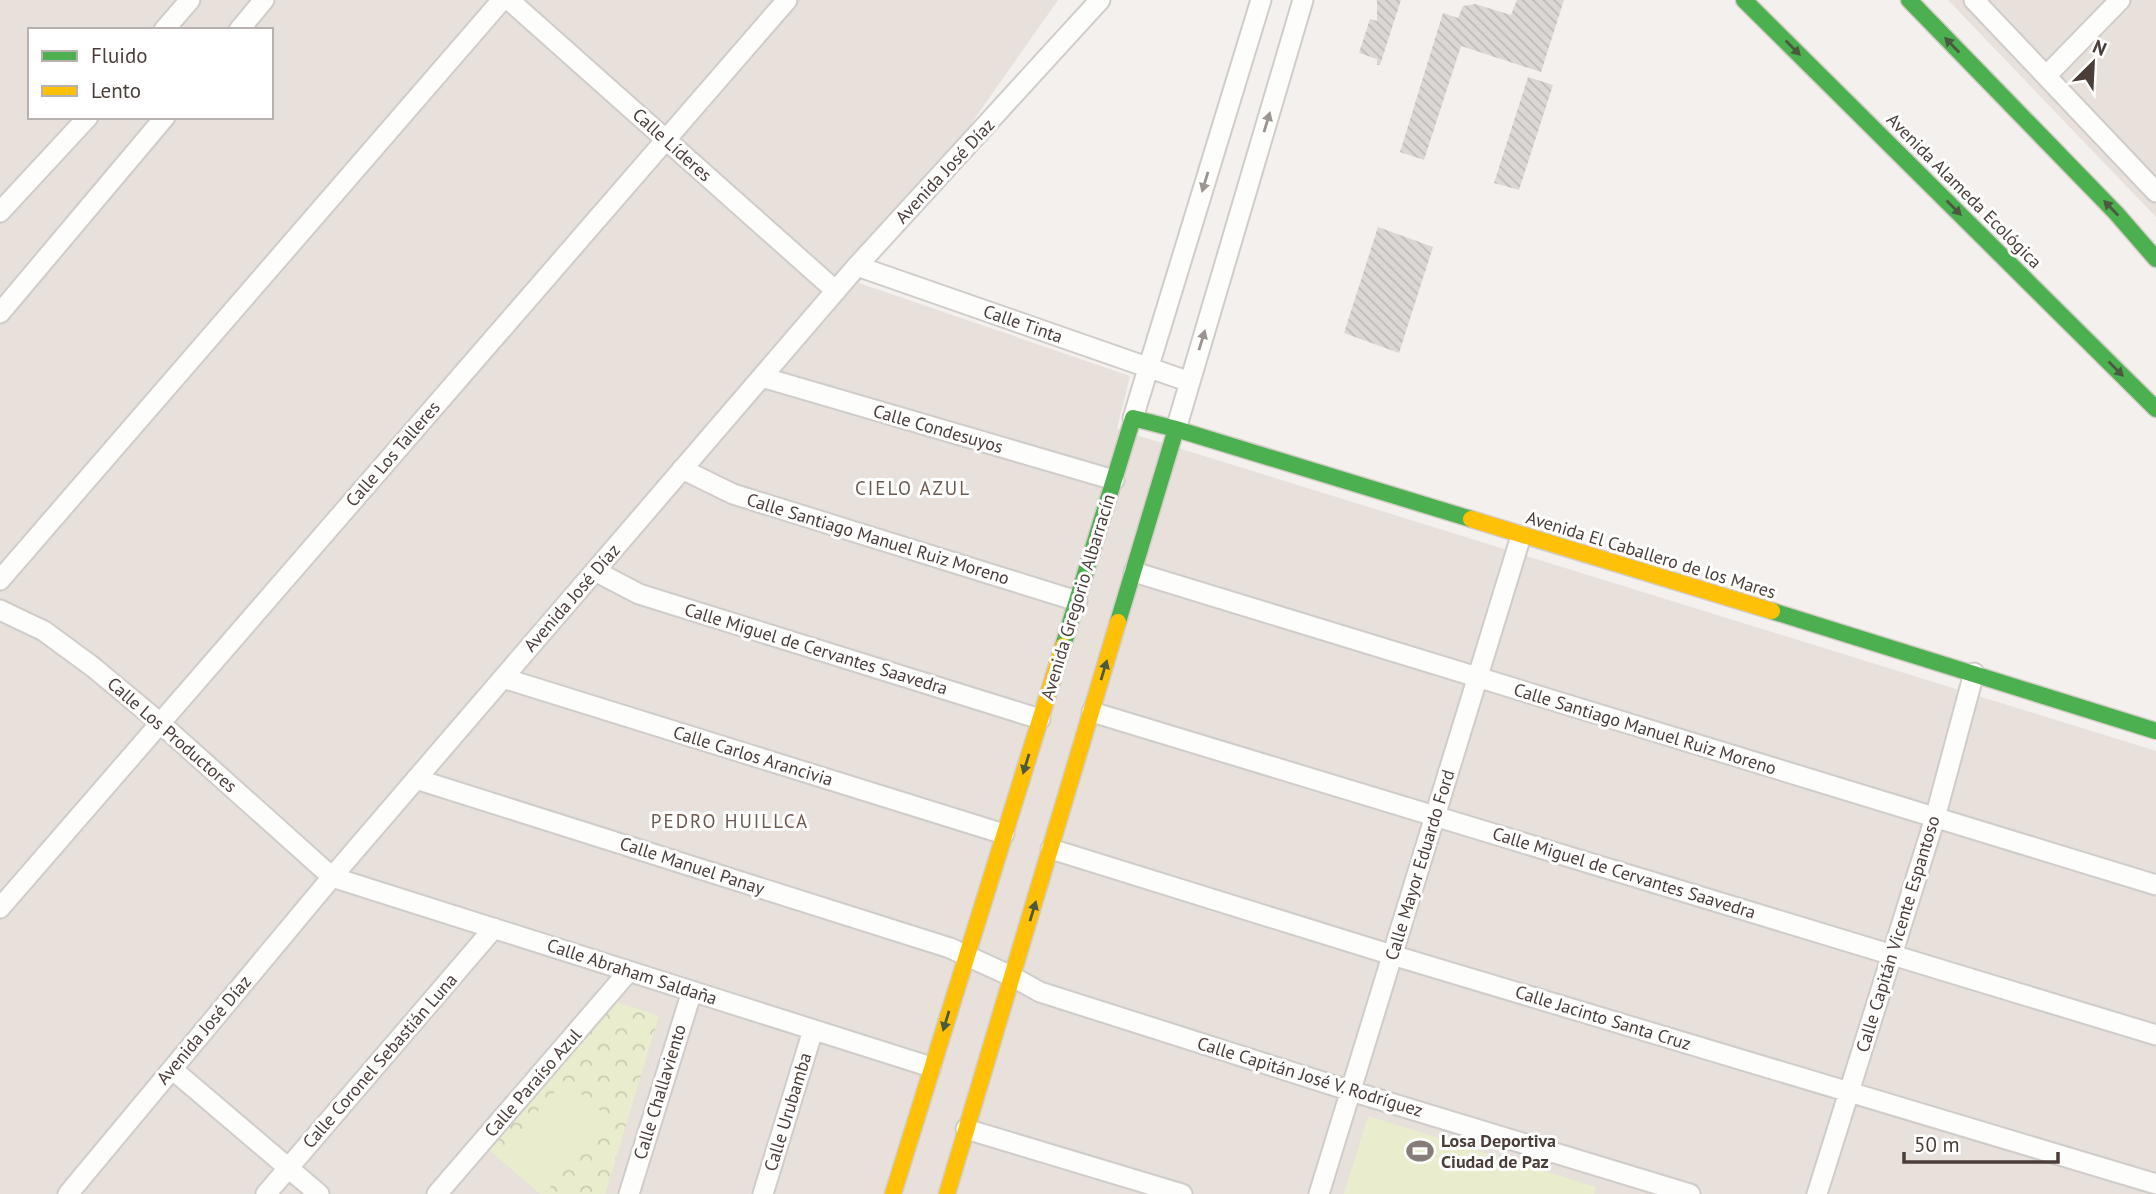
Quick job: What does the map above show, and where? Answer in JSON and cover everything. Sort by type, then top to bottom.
[{"type":"street","points":[[166,28],[190,0]]},
{"type":"street","points":[[241,28],[264,0]]},
{"type":"street","points":[[0,580],[502,0]]},
{"type":"street","name":"Calle Líderes","points":[[509,0],[836,291]]},
{"type":"street","name":"Calle Los Talleres","points":[[0,908],[787,0]]},
{"type":"street","name":"Avenida Gregorio Albarracín","points":[[893,1194],[1261,0]]},
{"type":"street","points":[[947,1194],[1303,0]]},
{"type":"street","name":"Avenida Alameda Ecológica","points":[[1744,0],[2156,409]]},
{"type":"street","points":[[1909,0],[2107,204],[2156,259]]},
{"type":"street","points":[[1974,0],[2156,192]]},
{"type":"street","points":[[2047,75],[2120,0]]},
{"type":"street","name":"Avenida José Díaz","points":[[68,1194],[332,877],[682,469],[857,266],[1073,32],[1090,4]]},
{"type":"street","points":[[0,212],[86,119]]},
{"type":"street","points":[[0,313],[163,119]]},
{"type":"street","name":"Calle Tinta","points":[[857,266],[1190,382]]},
{"type":"street","name":"Calle Condesuyos","points":[[762,377],[1114,480]]},
{"type":"street","name":"Avenida El Caballero de los Mares","points":[[1133,418],[1974,673],[2156,731]]},
{"type":"street","name":"Calle Santiago Manuel Ruiz Moreno","points":[[682,469],[733,494],[1077,601]]},
{"type":"street","name":"Calle Mayor Eduardo Ford","points":[[1319,1194],[1521,536]]},
{"type":"street","name":"Calle Miguel de Cervantes Saavedra","points":[[595,571],[639,594],[1040,719]]},
{"type":"street","name":"Calle Santiago Manuel Ruiz Moreno","points":[[1134,572],[2156,886]]},
{"type":"street","name":"Calle Los Productores","points":[[0,610],[44,631],[159,722],[332,877]]},
{"type":"street","name":"Calle Capitán Vicente Espantoso","points":[[1817,1194],[1935,818],[1974,673]]},
{"type":"street","name":"Calle Carlos Arancivia","points":[[503,678],[1004,834]]},
{"type":"street","name":"Calle Miguel de Cervantes Saavedra","points":[[1092,712],[2156,1035]]},
{"type":"street","name":"Calle Manuel Panay","points":[[416,779],[950,948],[1013,977]]},
{"type":"street","name":"Calle Jacinto Santa Cruz","points":[[1051,849],[1392,955],[2156,1184]]},
{"type":"street","name":"Calle Abraham Saldaña","points":[[332,877],[931,1067]]},
{"type":"street","name":"Calle Coronel Sebastián Luna","points":[[266,1194],[494,928]]},
{"type":"street","name":"Calle Paraíso Azul","points":[[437,1194],[629,971]]},
{"type":"street","name":"Calle Capitán José V. Rodríguez","points":[[1013,977],[1040,992],[1350,1091],[1690,1194]]},
{"type":"street","name":"Calle Challaviento","points":[[629,1194],[692,991]]},
{"type":"street","name":"Calle Urubamba","points":[[763,1194],[813,1030]]},
{"type":"street","points":[[172,1069],[319,1194]]},
{"type":"street","points":[[966,1129],[1182,1194]]},
{"type":"shaded area","points":[[0,0],[1058,0],[859,283],[1130,376],[1117,429],[2156,751],[2156,1194],[0,1194]]},
{"type":"shaded area","points":[[1948,0],[2156,0],[2156,217]]},
{"type":"green space","points":[[617,1002],[659,1016],[605,1194],[540,1194],[488,1149]]},
{"type":"green space","points":[[565,1080],[609,1118],[546,1192],[501,1153]]},
{"type":"green space","name":"Losa Deportiva Ciudad de Paz","points":[[1368,1116],[1596,1187],[1594,1194],[1344,1194]]},
{"type":"building","points":[[1377,0],[1401,0],[1380,65],[1377,65],[1377,59],[1359,53],[1370,19],[1377,21]]},
{"type":"building","points":[[1517,0],[1564,0],[1541,72],[1461,46],[1424,160],[1400,152],[1443,13],[1458,18],[1463,6],[1475,4],[1511,15]]},
{"type":"building","points":[[1528,77],[1553,85],[1519,190],[1494,183]]},
{"type":"building","points":[[1378,227],[1433,247],[1399,353],[1344,333]]},
{"type":"traffic: fast","points":[[1744,0],[2156,409]]},
{"type":"traffic: fast","points":[[1909,0],[2116,213],[2156,259]]},
{"type":"traffic: fast","points":[[1063,646],[1133,418],[1471,519]]},
{"type":"traffic: fast","points":[[1118,622],[1176,429]]},
{"type":"traffic: fast","points":[[1772,611],[2156,731]]},
{"type":"traffic: slow","points":[[1471,519],[1772,611]]},
{"type":"traffic: slow","points":[[947,1194],[1118,622]]},
{"type":"traffic: slow","points":[[893,1194],[1063,646]]},
{"type":"place","name":"Losa Deportiva Ciudad de Paz","points":[[1420,1151]]},
{"type":"district","name":"CIELO AZUL","points":[[913,488]]},
{"type":"district","name":"PEDRO HUILLCA","points":[[730,821]]}]
